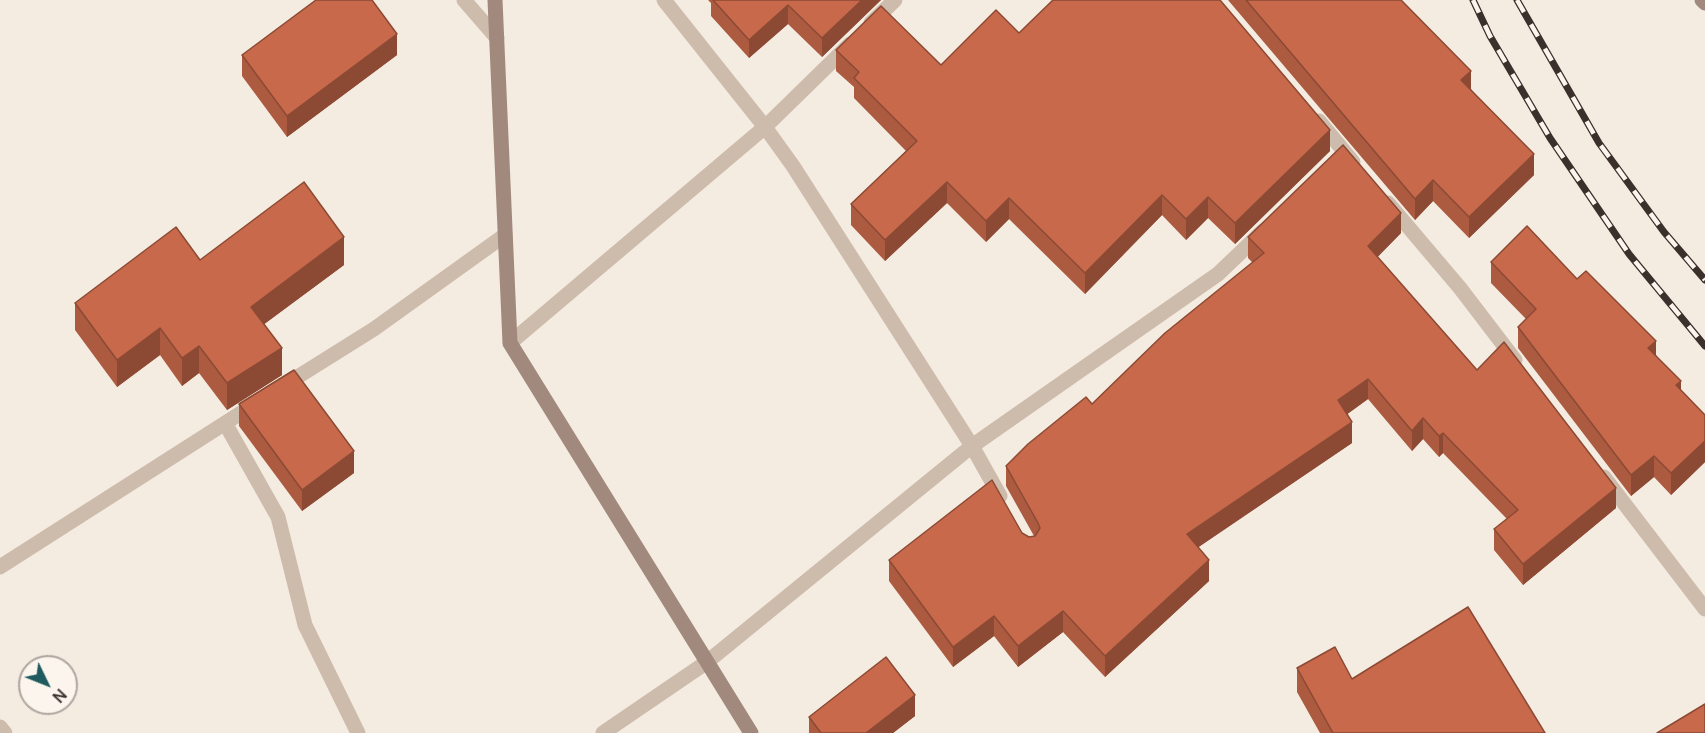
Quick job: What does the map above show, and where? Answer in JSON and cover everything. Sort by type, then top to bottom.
[{"type":"street","points":[[464,0],[497,38]]},
{"type":"street","points":[[495,0],[510,343],[751,733]]},
{"type":"street","points":[[664,0],[765,127],[972,446],[1007,507]]},
{"type":"street","points":[[510,343],[765,127],[895,0]]},
{"type":"street","points":[[1702,0],[1705,3]]},
{"type":"street","points":[[1306,107],[1340,155],[1360,169]]},
{"type":"street","points":[[1375,188],[1460,288],[1525,373]]},
{"type":"street","points":[[603,733],[707,662],[972,446],[1218,274],[1277,217]]},
{"type":"street","points":[[0,567],[374,329],[505,235]]},
{"type":"street","points":[[225,423],[278,517],[305,625],[358,733]]},
{"type":"street","points":[[1597,468],[1705,609]]},
{"type":"street","points":[[0,727],[4,733]]},
{"type":"building","points":[[316,0],[372,0],[397,34],[287,116],[242,55]]},
{"type":"building","points":[[713,0],[862,0],[822,38],[788,5],[749,40]]},
{"type":"building","points":[[1053,0],[1220,0],[1330,130],[1235,223],[1208,197],[1186,219],[1162,195],[1085,273],[1009,198],[986,221],[947,182],[885,240],[851,204],[917,141],[854,78],[859,72],[836,50],[881,6],[941,65],[996,10],[1019,33]]},
{"type":"building","points":[[1246,0],[1401,0],[1471,71],[1461,80],[1534,154],[1469,217],[1433,180],[1415,199]]},
{"type":"building","points":[[1343,145],[1401,213],[1368,246],[1477,370],[1504,342],[1616,488],[1523,564],[1494,529],[1518,510],[1443,433],[1439,436],[1423,418],[1412,431],[1368,379],[1338,400],[1352,422],[1187,534],[1209,560],[1105,656],[1063,611],[1018,646],[994,616],[953,647],[889,560],[992,480],[1022,533],[1029,537],[1035,536],[1040,528],[1038,523],[1006,466],[1028,444],[1086,397],[1092,404],[1165,333],[1264,253],[1248,237]]},
{"type":"building","points":[[304,182],[344,237],[251,307],[282,348],[227,383],[199,346],[182,358],[160,328],[117,360],[75,303],[176,227],[200,260]]},
{"type":"building","points":[[1527,226],[1577,279],[1586,271],[1656,341],[1648,348],[1681,381],[1676,385],[1705,415],[1705,441],[1671,473],[1654,456],[1631,475],[1518,327],[1536,309],[1491,262]]},
{"type":"building","points":[[294,370],[354,451],[302,490],[239,404]]},
{"type":"building","points":[[1468,607],[1545,733],[1333,733],[1297,668],[1335,647],[1352,679]]},
{"type":"building","points":[[886,657],[915,695],[866,733],[821,733],[809,717]]},
{"type":"building","points":[[1705,704],[1705,733],[1657,733]]},
{"type":"railway","points":[[1473,0],[1490,36],[1550,138],[1629,254],[1705,346]]},
{"type":"railway","points":[[1517,0],[1599,143],[1664,232],[1705,280]]}]
